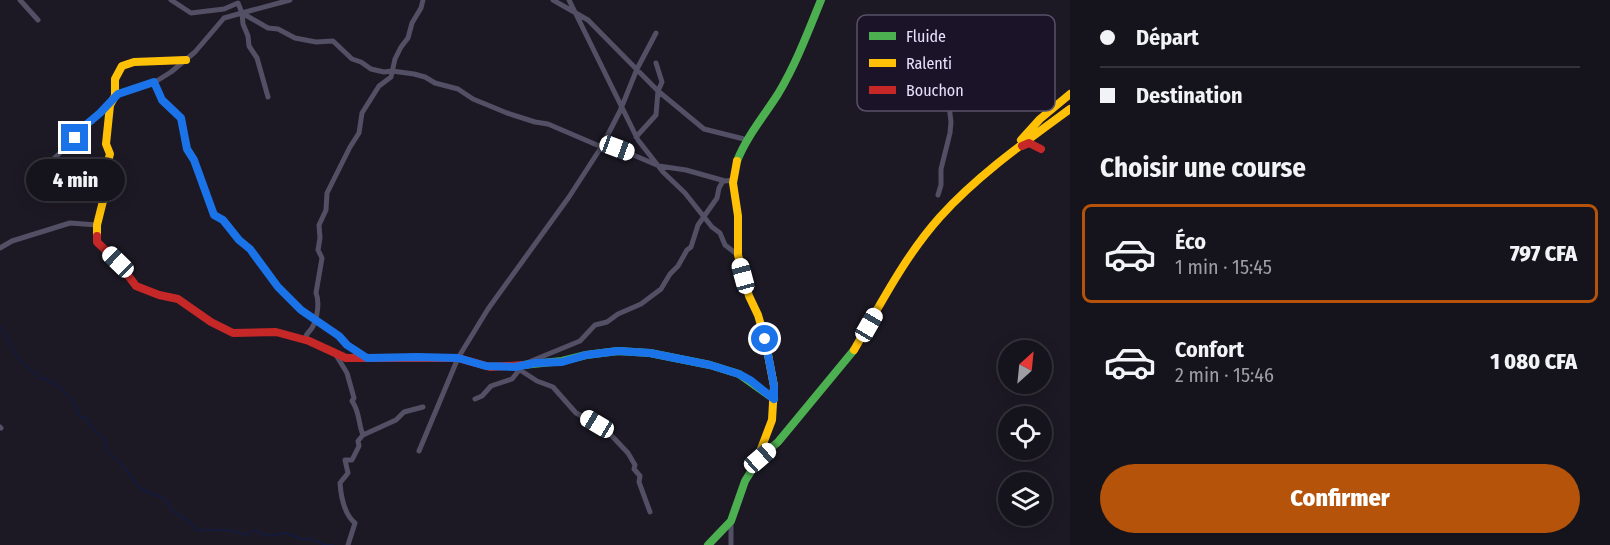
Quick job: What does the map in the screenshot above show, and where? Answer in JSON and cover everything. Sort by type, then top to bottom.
[{"type":"street","points":[[20,0],[38,20]]},
{"type":"street","points":[[171,0],[191,13],[224,9],[238,3],[249,46],[257,58],[268,97]]},
{"type":"street","points":[[51,161],[115,96],[154,82],[171,72],[195,52],[224,18],[290,0]]},
{"type":"street","points":[[309,341],[306,336],[314,326],[318,297],[316,293],[322,258],[318,250],[320,225],[326,210],[327,193],[359,134],[362,113],[379,86],[391,77],[395,59],[408,38],[423,0]]},
{"type":"street","points":[[553,0],[588,20],[658,91],[704,129],[748,140]]},
{"type":"street","points":[[569,0],[636,137],[712,227],[720,233],[725,245],[738,255]]},
{"type":"street","points":[[760,458],[772,420],[774,386],[765,339],[758,315],[749,296],[738,255],[738,216],[734,180],[737,160],[796,60],[820,0]]},
{"type":"street","points":[[242,13],[268,28],[278,29],[295,38],[316,42],[333,41],[352,59],[371,69],[414,74],[458,89],[473,99],[526,119],[548,124],[602,146],[617,148],[659,166],[686,170],[723,181],[734,180]]},
{"type":"street","points":[[419,451],[458,358],[488,309],[569,197],[602,146],[656,33]]},
{"type":"street","points":[[186,60],[134,62],[122,66],[115,79],[115,96],[110,105],[106,144],[110,154],[102,184],[104,197],[97,225],[97,242],[118,262],[136,286],[153,294],[178,299],[211,322],[233,333],[276,332],[309,341],[346,358],[458,358],[486,366],[521,368],[535,363],[562,362],[586,355],[618,351],[650,353],[690,360],[732,372],[750,380],[774,399]]},
{"type":"street","points":[[636,137],[656,115],[658,91],[662,82],[656,63]]},
{"type":"street","points":[[154,82],[162,100],[181,118],[187,149],[194,160],[214,215],[223,220],[239,240],[250,249],[284,294],[305,314],[367,358]]},
{"type":"street","points":[[1055,106],[1070,94]]},
{"type":"street","points":[[731,545],[731,521],[745,481],[760,458],[778,442],[850,357],[897,275],[940,217],[998,162],[1070,109]]},
{"type":"street","points":[[938,195],[941,185],[941,169],[950,133],[950,111]]},
{"type":"street","points":[[1013,151],[1050,111]]},
{"type":"street","points":[[1013,151],[1029,143],[1041,149]]},
{"type":"street","points":[[475,399],[482,396],[491,386],[512,379],[521,368],[554,350],[567,348],[580,341],[595,325],[607,322],[618,314],[641,304],[661,289],[670,274],[676,270],[687,250],[691,248],[698,225],[717,198],[723,181]]},
{"type":"street","points":[[0,248],[12,241],[70,223],[97,225]]},
{"type":"street","points":[[336,355],[347,373],[354,398],[352,401],[359,412],[358,423],[363,435]]},
{"type":"street","points":[[521,368],[537,381],[553,387],[576,413],[597,424],[628,453],[634,469],[640,476],[639,482],[650,512]]},
{"type":"street","points":[[348,545],[356,523],[345,508],[340,483],[348,473],[345,460],[352,460],[358,441],[363,435],[396,420],[404,412],[423,407]]},
{"type":"street","points":[[708,545],[731,521]]},
{"type":"waterway","points":[[0,326],[19,360],[42,379],[50,381],[66,393],[74,403],[79,416],[86,418],[94,430],[104,438],[107,451],[119,461],[141,489],[165,499],[173,511],[197,530],[228,530],[248,535],[255,530],[266,536],[287,533],[301,539],[334,545]]},
{"type":"traffic: fast","points":[[737,161],[784,83],[821,0]]},
{"type":"traffic: fast","points":[[708,545],[731,521],[745,481],[760,457],[778,442],[854,350]]},
{"type":"traffic: fast","points":[[523,365],[618,351],[650,353],[710,365],[739,374],[774,399]]},
{"type":"traffic: slow","points":[[97,236],[97,225],[104,197],[102,184],[110,154],[106,144],[110,105],[115,96],[115,79],[122,66],[134,62],[186,60]]},
{"type":"traffic: slow","points":[[1055,106],[1070,94]]},
{"type":"traffic: slow","points":[[854,350],[904,264],[940,217],[986,173],[1070,109]]},
{"type":"traffic: slow","points":[[1021,140],[1050,111]]},
{"type":"traffic: slow","points":[[737,161],[733,183],[738,216],[738,255],[749,296],[758,315],[765,339],[774,386],[772,420],[760,457]]},
{"type":"traffic: jam","points":[[1022,146],[1029,143],[1041,149]]},
{"type":"traffic: jam","points":[[97,236],[97,242],[118,262],[136,286],[178,299],[211,322],[233,333],[276,332],[309,341],[346,358],[458,358],[490,367],[523,365]]},
{"type":"route","points":[[75,138],[81,129],[118,94],[154,82],[162,100],[181,118],[188,153],[194,160],[214,215],[223,220],[239,240],[250,249],[267,269],[278,287],[297,307],[367,358],[458,358],[486,366],[515,367],[535,363],[562,362],[586,355],[618,351],[650,353],[690,360],[739,374],[774,399],[774,386],[765,339]]}]
